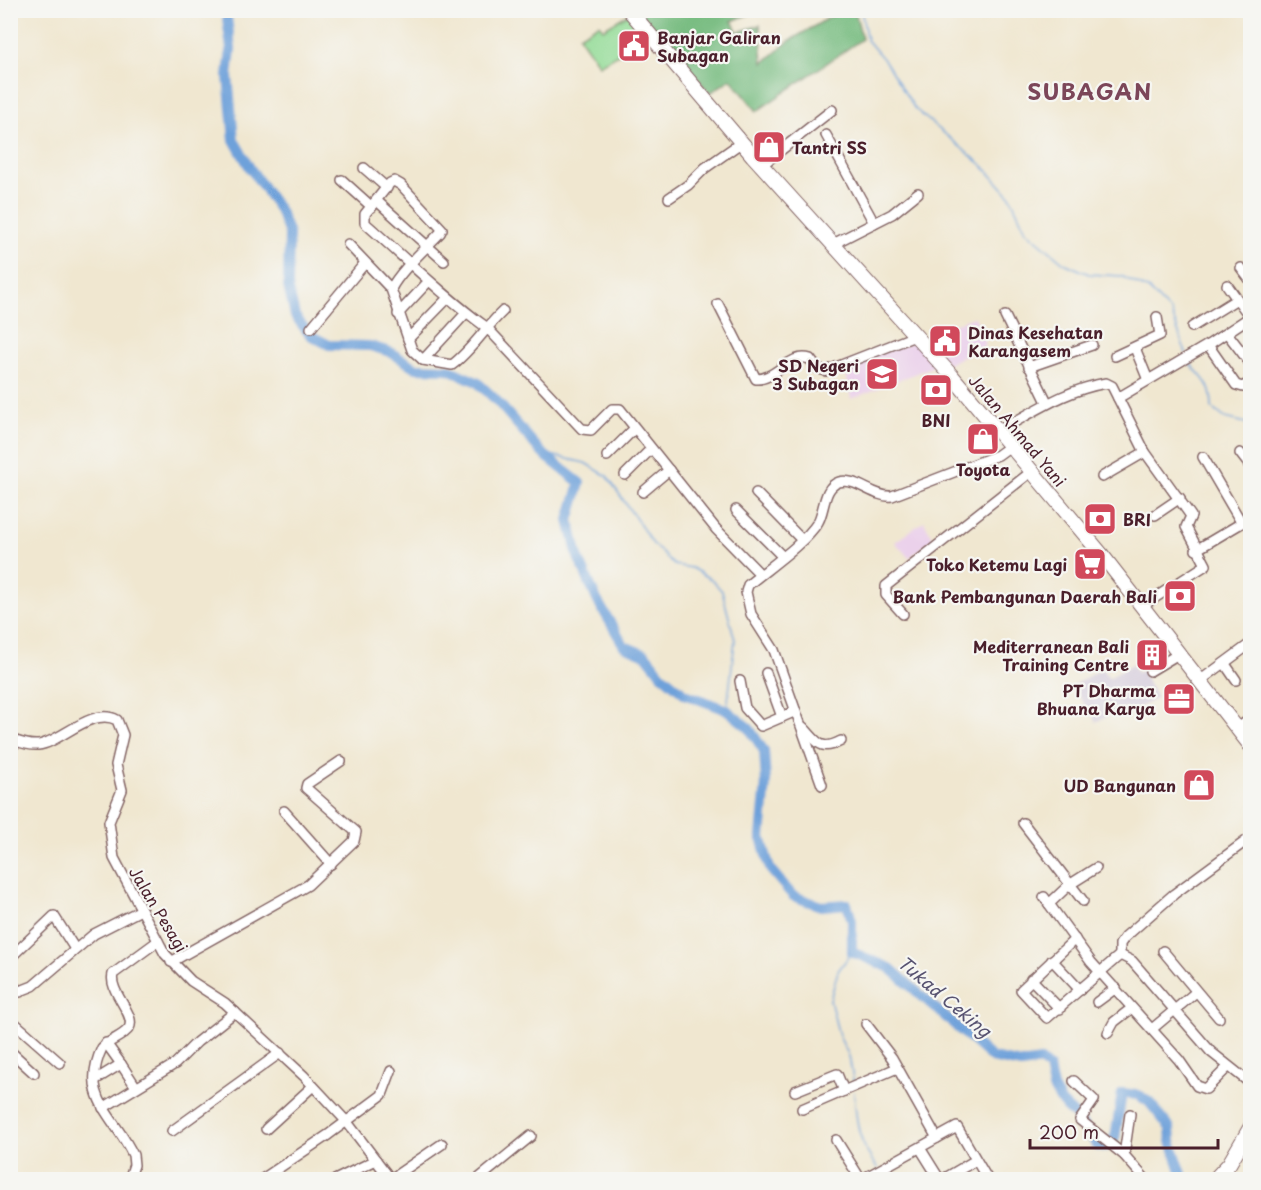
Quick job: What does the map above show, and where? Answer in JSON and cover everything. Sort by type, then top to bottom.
[{"type":"highway","name":"Jalan Ahmad Yani","points":[[629,10],[762,165],[998,431],[1180,653],[1251,745]]},
{"type":"highway","points":[[1214,1179],[1229,1164],[1251,1128]]},
{"type":"street","points":[[762,165],[832,110]]},
{"type":"street","points":[[826,135],[874,223]]},
{"type":"street","points":[[669,198],[688,185],[705,168],[742,142]]},
{"type":"street","points":[[364,168],[387,188]]},
{"type":"street","points":[[342,180],[444,261]]},
{"type":"street","points":[[391,289],[411,266],[441,231],[440,225],[398,183],[392,182],[363,217],[365,223],[411,266],[428,282],[486,327],[582,429],[591,430],[616,407],[716,529],[760,574]]},
{"type":"street","points":[[834,244],[874,223],[918,193]]},
{"type":"street","points":[[348,244],[391,289],[412,350],[423,360],[452,365],[503,311]]},
{"type":"street","points":[[311,328],[365,262]]},
{"type":"street","points":[[1241,268],[1251,280]]},
{"type":"street","points":[[399,314],[428,282]]},
{"type":"street","points":[[1118,398],[1208,345],[1250,317],[1227,285]]},
{"type":"street","points":[[408,339],[447,298]]},
{"type":"street","points":[[1192,327],[1237,299]]},
{"type":"street","points":[[718,304],[756,379],[769,376],[801,357],[810,358],[817,368],[826,371],[915,336]]},
{"type":"street","points":[[423,360],[466,313]]},
{"type":"street","points":[[1005,316],[1047,402]]},
{"type":"street","points":[[1115,356],[1161,334],[1157,317]]},
{"type":"street","points":[[1227,333],[1251,363]]},
{"type":"street","points":[[1029,367],[1092,345]]},
{"type":"street","points":[[1208,345],[1236,385],[1242,387],[1251,382]]},
{"type":"street","points":[[1135,348],[1148,380]]},
{"type":"street","points":[[998,431],[1047,402],[1106,382],[1112,386],[1145,452],[1191,516],[1186,525],[1196,550],[1206,566],[1142,606]]},
{"type":"street","points":[[607,456],[634,429]]},
{"type":"street","points":[[822,785],[774,650],[752,614],[748,602],[748,585],[817,523],[829,490],[837,483],[849,482],[880,495],[892,496],[998,455],[1009,447]]},
{"type":"street","points":[[625,475],[651,449]]},
{"type":"street","points":[[1102,477],[1145,452]]},
{"type":"street","points":[[1240,453],[1251,466]]},
{"type":"street","points":[[1196,550],[1246,520],[1203,457]]},
{"type":"street","points":[[643,492],[669,470]]},
{"type":"street","points":[[903,614],[886,595],[886,586],[1031,472]]},
{"type":"street","points":[[756,493],[801,538]]},
{"type":"street","points":[[1155,515],[1180,498]]},
{"type":"street","points":[[736,510],[782,556]]},
{"type":"street","points":[[1200,680],[1251,644]]},
{"type":"street","points":[[1150,672],[1180,653]]},
{"type":"street","points":[[1225,664],[1236,680]]},
{"type":"street","points":[[766,673],[782,717]]},
{"type":"street","points":[[740,681],[745,708],[761,726],[796,711]]},
{"type":"street","name":"Jalan Pesagi","points":[[10,739],[37,745],[94,720],[113,717],[120,723],[123,735],[116,765],[122,790],[112,811],[109,828],[116,866],[158,941],[171,962],[191,981],[218,997],[313,1086],[346,1122],[389,1177]]},
{"type":"street","points":[[1238,728],[1251,719]]},
{"type":"street","points":[[801,725],[822,747],[828,747],[841,741]]},
{"type":"street","points":[[171,962],[308,885],[354,841],[356,832],[306,788],[307,784],[340,761]]},
{"type":"street","points":[[284,812],[331,864]]},
{"type":"street","points":[[1023,823],[1083,901]]},
{"type":"street","points":[[1120,955],[1120,944],[1125,937],[1174,894],[1251,838]]},
{"type":"street","points":[[1096,868],[1046,900],[1100,971],[1179,1060],[1200,1089],[1206,1089],[1228,1066]]},
{"type":"street","points":[[10,982],[15,994],[33,986],[75,949],[108,925],[141,910]]},
{"type":"street","points":[[10,958],[54,916],[75,949]]},
{"type":"street","points":[[1075,939],[1022,989],[1022,994],[1046,1018],[1051,1017],[1120,955]]},
{"type":"street","points":[[129,1179],[134,1160],[95,1093],[95,1080],[99,1053],[106,1043],[127,1030],[130,1024],[130,1017],[114,990],[113,974],[158,941]]},
{"type":"street","points":[[1163,951],[1219,1018]]},
{"type":"street","points":[[1120,955],[1132,961],[1173,1011],[1228,1066],[1251,1083]]},
{"type":"street","points":[[1052,960],[1080,990]]},
{"type":"street","points":[[1031,979],[1060,1009]]},
{"type":"street","points":[[1097,1002],[1116,988]]},
{"type":"street","points":[[1152,1029],[1196,992]]},
{"type":"street","points":[[1108,1033],[1114,1022],[1132,1008]]},
{"type":"street","points":[[103,1108],[181,1060],[197,1042],[235,1012]]},
{"type":"street","points":[[10,1019],[60,1063]]},
{"type":"street","points":[[866,1024],[897,1068],[937,1138]]},
{"type":"street","points":[[106,1043],[136,1087]]},
{"type":"street","points":[[10,1051],[34,1073]]},
{"type":"street","points":[[172,1131],[280,1053]]},
{"type":"street","points":[[95,1080],[121,1064]]},
{"type":"street","points":[[802,1109],[897,1068]]},
{"type":"street","points":[[261,1179],[346,1122],[384,1092],[386,1078],[391,1071]]},
{"type":"street","points":[[795,1091],[837,1074],[844,1091]]},
{"type":"street","points":[[1074,1081],[1093,1098],[1093,1103],[1080,1117],[1098,1136],[1124,1155],[1146,1179]]},
{"type":"street","points":[[266,1129],[313,1086]]},
{"type":"street","points":[[1124,1155],[1130,1114]]},
{"type":"street","points":[[836,1140],[861,1179],[902,1159],[957,1127],[988,1179]]},
{"type":"street","points":[[477,1179],[531,1136]]},
{"type":"street","points":[[372,1179],[389,1177],[442,1144]]},
{"type":"street","points":[[920,1148],[941,1179],[976,1160]]},
{"type":"street","points":[[335,1179],[376,1160]]},
{"type":"shaded area","points":[[975,317],[986,345],[948,364],[924,338],[934,330]]},
{"type":"shaded area","name":"SD Negeri 3 Subagan","points":[[916,342],[937,365],[851,399],[844,363]]},
{"type":"shaded area","points":[[924,521],[933,539],[909,558],[895,542]]},
{"type":"shaded area","points":[[1132,665],[1138,673],[1147,667],[1150,672],[1144,676],[1157,698],[1130,713],[1126,707],[1096,722],[1072,686],[1102,669],[1109,678]]},
{"type":"green space","points":[[638,11],[757,11],[732,21],[738,32],[760,25],[763,63],[789,41],[840,11],[850,13],[855,11],[862,39],[757,111],[731,79],[710,93]]},
{"type":"green space","points":[[630,13],[649,36],[599,65],[579,36],[599,24],[603,29]]},
{"type":"waterway","name":"Tukad Ceking","points":[[226,10],[231,49],[228,76],[234,140],[280,211],[289,234],[288,286],[295,316],[310,335],[329,345],[370,346],[390,352],[416,368],[448,369],[477,382],[496,400],[542,453],[580,483],[569,520],[578,557],[597,600],[624,646],[646,655],[661,674],[685,694],[727,710],[749,728],[764,751],[766,783],[761,837],[770,869],[793,896],[821,906],[847,904],[852,921],[852,952],[890,968],[992,1058],[1021,1064],[1041,1061],[1049,1068],[1053,1088],[1062,1103],[1078,1118],[1097,1146],[1105,1147],[1115,1138],[1122,1093],[1138,1095],[1149,1102],[1170,1128],[1171,1141],[1184,1180]]},
{"type":"waterway","points":[[861,10],[867,40],[885,61],[915,109],[982,165],[1010,196],[1026,231],[1064,263],[1089,274],[1121,276],[1149,290],[1171,312],[1186,353]]},
{"type":"waterway","points":[[1188,361],[1208,386],[1212,408],[1225,418],[1250,424]]},
{"type":"waterway","points":[[542,453],[585,463],[607,476],[653,544],[674,565],[692,568],[712,580],[722,591],[735,640],[727,710]]},
{"type":"waterway","points":[[852,952],[838,971],[830,1000],[839,1036],[849,1056],[854,1084]]},
{"type":"waterway","points":[[854,1092],[857,1122],[862,1141],[878,1168]]},
{"type":"waterway","points":[[883,1173],[889,1180]]},
{"type":"place","name":"Banjar Galiran Subagan","points":[[634,46]]},
{"type":"place","name":"Tantri SS","points":[[769,147]]},
{"type":"place","name":"Dinas Kesehatan Karangasem","points":[[945,341]]},
{"type":"place","name":"SD Negeri 3 Subagan","points":[[882,374]]},
{"type":"place","name":"BNI","points":[[936,390]]},
{"type":"place","name":"Toyota","points":[[983,439]]},
{"type":"place","name":"BRI","points":[[1100,519]]},
{"type":"place","name":"Toko Ketemu Lagi","points":[[1090,564]]},
{"type":"place","name":"Bank Pembangunan Daerah Bali","points":[[1180,596]]},
{"type":"place","name":"Mediterranean Bali Training Centre","points":[[1152,655]]},
{"type":"place","name":"PT Dharma Bhuana Karya","points":[[1179,699]]},
{"type":"place","name":"UD Bangunan","points":[[1199,785]]},
{"type":"district","name":"SUBAGAN","points":[[1090,90]]}]
